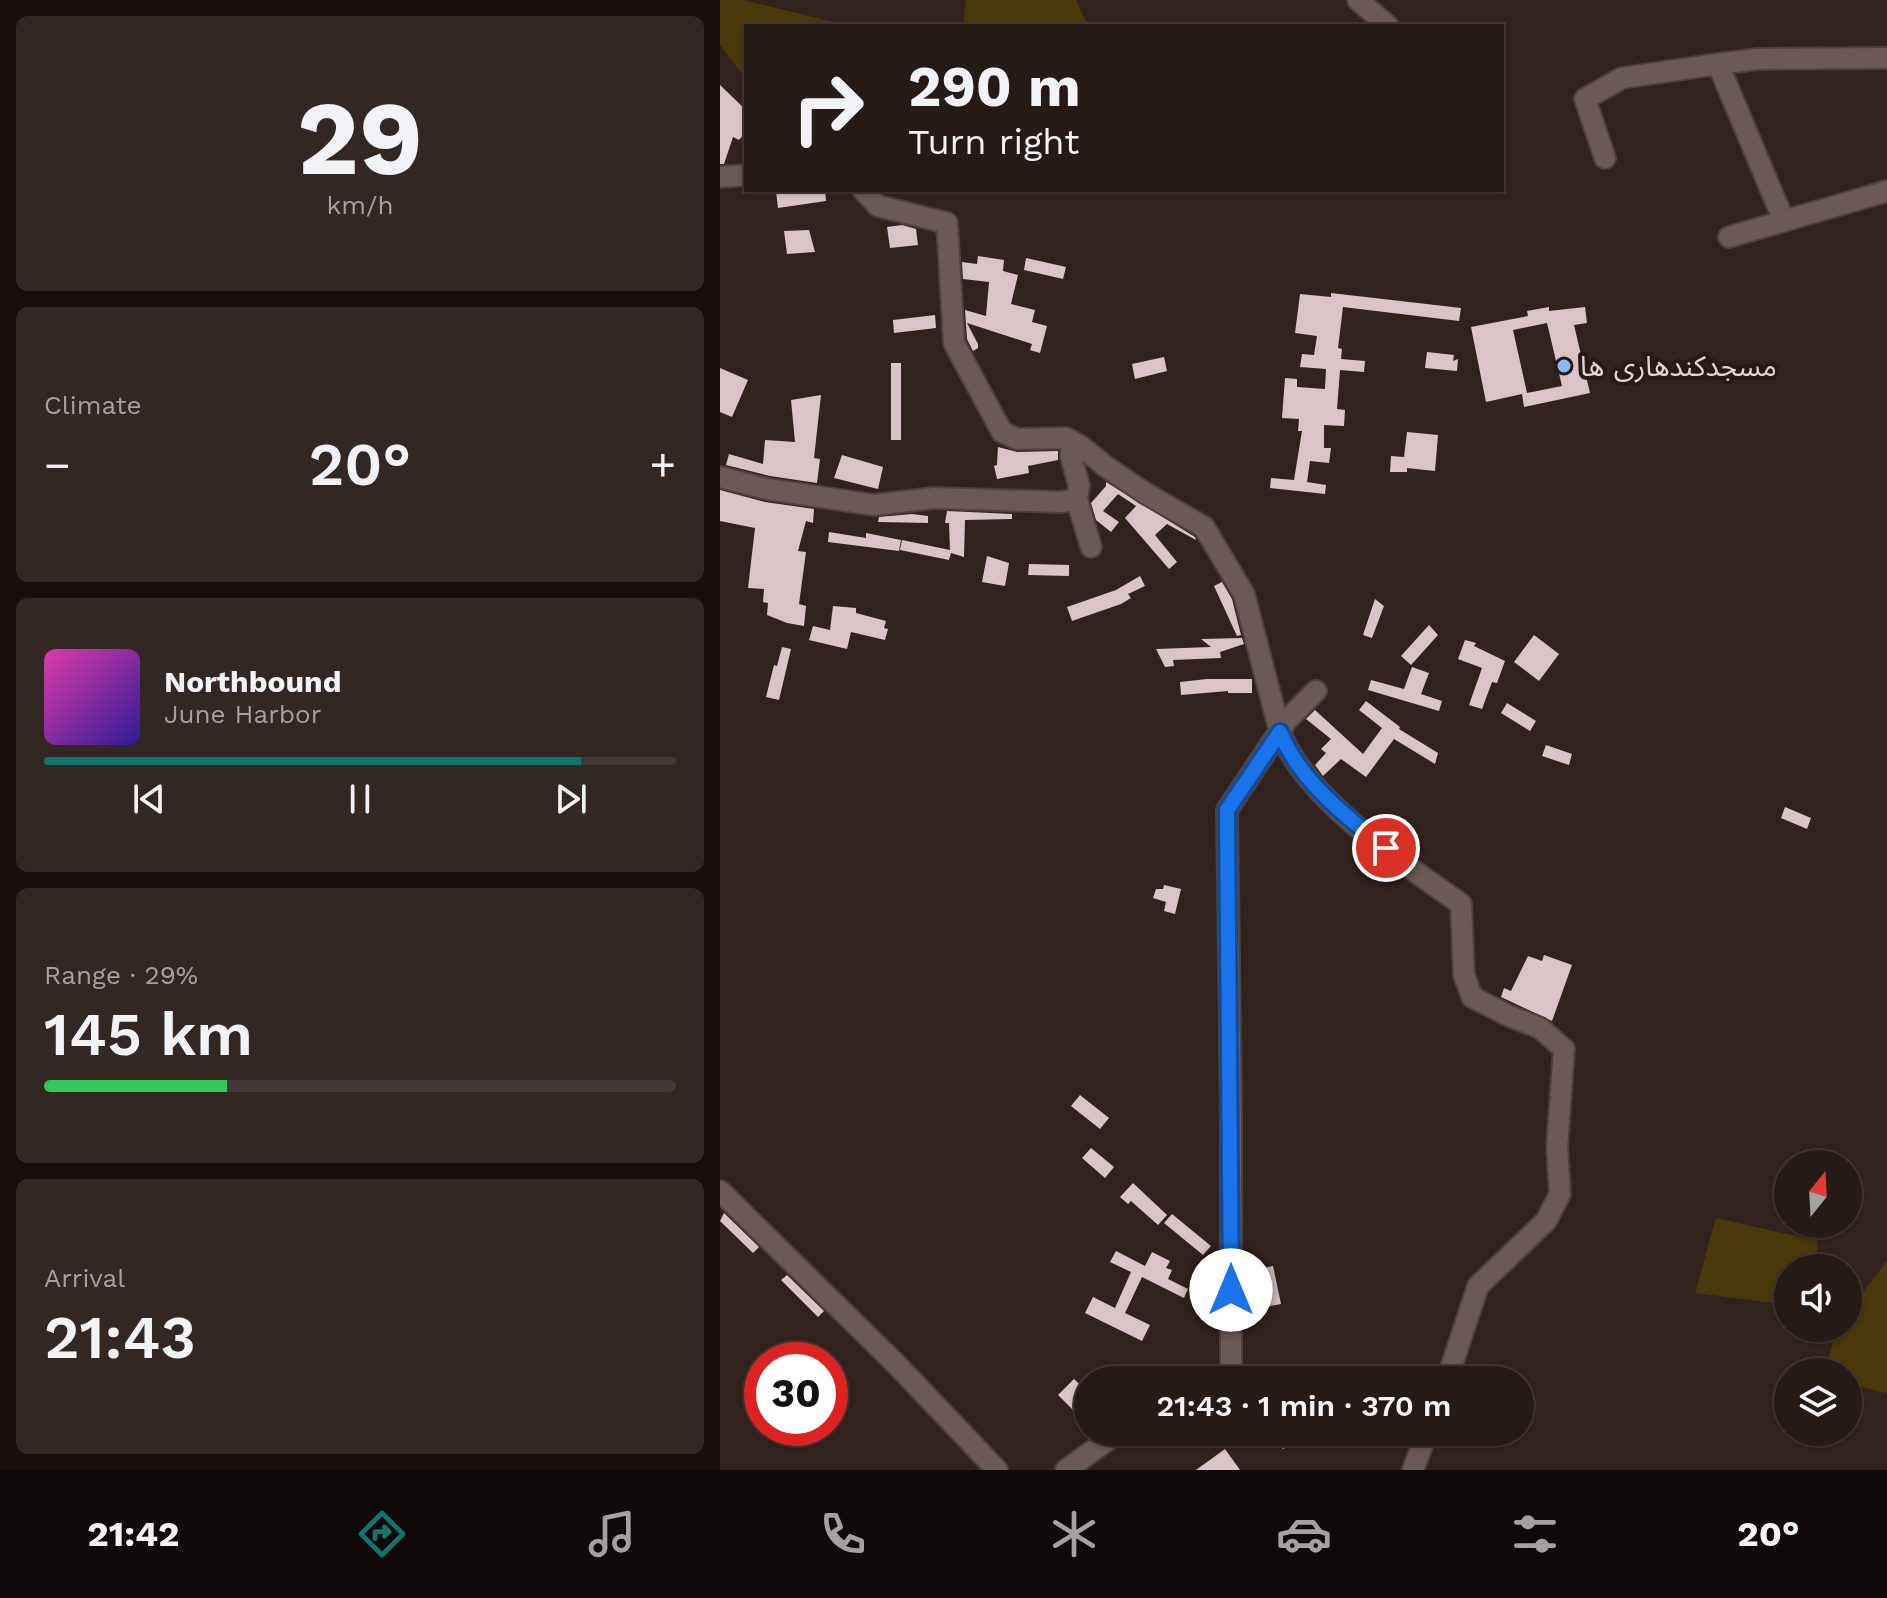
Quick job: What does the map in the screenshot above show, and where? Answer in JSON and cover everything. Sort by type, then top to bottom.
[{"type":"street","points":[[1358,0],[1386,24]]},
{"type":"street","points":[[1605,158],[1585,99],[1622,78],[1758,59],[1887,58]]},
{"type":"street","points":[[1718,64],[1784,221]]},
{"type":"street","points":[[720,177],[744,175]]},
{"type":"street","points":[[1729,237],[1887,191]]},
{"type":"street","points":[[865,192],[878,206],[947,223],[954,343],[1002,432],[1017,439],[1058,437],[1071,441],[1145,493],[1194,518],[1204,527],[1244,594],[1288,753],[1352,822],[1461,904],[1464,975],[1472,997],[1540,1028],[1564,1049],[1557,1147],[1560,1194],[1546,1221],[1478,1286],[1452,1366]]},
{"type":"street","points":[[1071,441],[1071,457],[1079,485],[1077,500],[1091,547]]},
{"type":"street","points":[[720,477],[767,489],[874,505],[934,498],[1077,500]]},
{"type":"street","points":[[1231,1366],[1227,810],[1287,720],[1316,691]]},
{"type":"street","points":[[720,1191],[897,1365],[997,1470]]},
{"type":"street","points":[[1066,1470],[1099,1446]]},
{"type":"street","points":[[1413,1470],[1422,1446]]},
{"type":"shaded area","points":[[720,0],[743,0],[842,24],[744,24],[744,76],[720,45]]},
{"type":"shaded area","points":[[966,0],[1076,0],[1087,24],[963,24]]},
{"type":"shaded area","points":[[1716,1218],[1774,1231],[1774,1238],[1818,1241],[1817,1254],[1774,1254],[1774,1303],[1695,1293]]},
{"type":"shaded area","points":[[1887,1261],[1887,1393],[1862,1387],[1862,1358],[1829,1358],[1833,1342],[1862,1342],[1862,1293]]},
{"type":"building","points":[[720,85],[744,108],[744,134],[739,140],[733,137],[724,164],[720,164]]},
{"type":"building","points":[[776,192],[825,192],[826,201],[778,208]]},
{"type":"building","points":[[902,225],[916,229],[918,245],[890,248],[887,227]]},
{"type":"building","points":[[809,230],[815,252],[787,254],[784,231]]},
{"type":"building","points":[[978,256],[1004,260],[1003,271],[1018,275],[1011,304],[1035,310],[1032,322],[1047,326],[1040,353],[1030,350],[1032,344],[967,323],[978,344],[973,351],[967,339],[965,310],[986,316],[989,282],[963,279],[962,262],[977,264]]},
{"type":"building","points":[[1026,258],[1066,267],[1063,279],[1024,270]]},
{"type":"building","points":[[1331,293],[1461,308],[1459,321],[1343,307],[1338,348],[1342,349],[1341,359],[1365,361],[1364,372],[1340,370],[1337,409],[1345,410],[1344,426],[1324,425],[1324,448],[1331,448],[1329,463],[1310,461],[1307,482],[1326,485],[1325,494],[1270,488],[1271,478],[1294,480],[1302,431],[1298,431],[1299,419],[1282,418],[1285,378],[1297,379],[1297,387],[1325,389],[1326,369],[1300,367],[1302,354],[1314,355],[1317,336],[1295,333],[1300,294],[1331,297]]},
{"type":"building","points":[[1549,307],[1549,311],[1585,307],[1587,323],[1574,325],[1590,393],[1524,407],[1522,394],[1486,402],[1471,327],[1528,316],[1527,311]],"holes":[[[1547,323],[1562,386],[1527,393],[1513,330]]]},
{"type":"building","points":[[935,315],[936,328],[894,333],[893,320]]},
{"type":"building","points":[[1427,352],[1454,355],[1453,361],[1458,359],[1457,371],[1425,368]]},
{"type":"building","points":[[1164,357],[1167,371],[1135,379],[1132,364]]},
{"type":"building","points":[[891,363],[901,363],[901,440],[891,440]]},
{"type":"building","points":[[720,368],[748,380],[732,417],[720,412]]},
{"type":"building","points":[[821,395],[814,458],[820,459],[817,483],[726,465],[729,454],[763,464],[765,440],[795,442],[791,400]]},
{"type":"building","points":[[1407,432],[1438,435],[1435,471],[1407,468],[1407,472],[1390,472],[1391,456],[1404,457]]},
{"type":"building","points":[[998,447],[1017,452],[1058,451],[1058,460],[1028,466],[1029,473],[997,479],[994,466],[997,465]]},
{"type":"building","points":[[842,455],[883,467],[878,489],[834,478]]},
{"type":"building","points":[[1106,482],[1195,537],[1196,540],[1167,524],[1155,535],[1177,562],[1169,569],[1125,518],[1136,506],[1118,494],[1103,511],[1119,522],[1111,532],[1096,520],[1091,503]]},
{"type":"building","points":[[720,490],[765,502],[814,509],[813,523],[806,521],[798,551],[806,552],[799,604],[806,606],[804,626],[767,615],[768,603],[763,602],[764,589],[748,588],[755,528],[720,521]]},
{"type":"building","points":[[947,511],[1012,514],[1012,519],[965,520],[964,557],[951,553],[949,560],[900,550],[902,540],[950,550],[949,523],[945,523]]},
{"type":"building","points":[[928,516],[928,523],[878,522],[879,517]]},
{"type":"building","points":[[829,532],[866,538],[866,533],[901,540],[899,551],[828,542]]},
{"type":"building","points":[[987,556],[1009,563],[1005,586],[982,582]]},
{"type":"building","points":[[1029,564],[1069,565],[1069,576],[1028,575]]},
{"type":"building","points":[[1140,576],[1145,586],[1128,594],[1131,598],[1072,621],[1067,607],[1116,590]]},
{"type":"building","points":[[1222,582],[1232,599],[1241,635],[1237,636],[1214,586]]},
{"type":"building","points":[[1375,599],[1384,606],[1372,638],[1363,635]]},
{"type":"building","points":[[833,606],[856,608],[856,613],[886,621],[884,628],[888,629],[885,640],[851,632],[847,649],[809,640],[813,626],[830,630]]},
{"type":"building","points":[[1429,625],[1438,635],[1411,665],[1401,656]]},
{"type":"building","points":[[1534,635],[1559,654],[1539,681],[1514,662]]},
{"type":"building","points":[[1242,638],[1244,644],[1220,652],[1221,658],[1173,660],[1174,666],[1165,667],[1156,649],[1211,647],[1201,639]]},
{"type":"building","points":[[1465,640],[1476,643],[1474,646],[1505,661],[1497,683],[1492,682],[1482,709],[1469,705],[1482,668],[1458,659]]},
{"type":"building","points":[[782,647],[791,649],[779,700],[766,697]]},
{"type":"building","points":[[1412,667],[1429,673],[1421,694],[1442,701],[1439,711],[1368,690],[1371,680],[1404,689]]},
{"type":"building","points":[[1252,679],[1252,693],[1228,691],[1181,695],[1180,682]]},
{"type":"building","points":[[1366,701],[1399,729],[1438,753],[1435,764],[1394,739],[1366,777],[1341,759],[1323,776],[1315,765],[1326,753],[1321,749],[1331,739],[1306,719],[1315,710],[1363,754],[1382,728],[1359,710]]},
{"type":"building","points":[[1507,703],[1536,721],[1530,731],[1501,713]]},
{"type":"building","points":[[1546,745],[1572,754],[1569,765],[1542,756]]},
{"type":"building","points":[[1785,807],[1811,818],[1807,829],[1781,818]]},
{"type":"building","points":[[1164,885],[1181,889],[1175,914],[1164,911],[1166,902],[1153,898],[1156,889],[1163,889]]},
{"type":"building","points":[[1544,955],[1572,965],[1552,1021],[1501,997],[1504,988],[1511,991],[1528,956],[1542,961]]},
{"type":"building","points":[[1080,1095],[1109,1118],[1100,1129],[1071,1106]]},
{"type":"building","points":[[1091,1148],[1114,1167],[1105,1178],[1082,1158]]},
{"type":"building","points":[[1133,1183],[1167,1215],[1158,1225],[1131,1201],[1128,1204],[1120,1197]]},
{"type":"building","points":[[724,1213],[759,1247],[753,1253],[720,1221]]},
{"type":"building","points":[[1172,1214],[1211,1246],[1203,1255],[1164,1223]]},
{"type":"building","points":[[1116,1251],[1145,1266],[1152,1252],[1170,1261],[1166,1268],[1172,1270],[1168,1279],[1188,1289],[1184,1298],[1142,1277],[1125,1313],[1150,1325],[1142,1341],[1085,1313],[1093,1297],[1115,1308],[1131,1272],[1110,1262]]},
{"type":"building","points":[[1273,1266],[1281,1304],[1255,1309],[1247,1271]]},
{"type":"building","points":[[787,1275],[824,1311],[818,1317],[781,1280]]},
{"type":"building","points":[[1074,1379],[1074,1411],[1058,1395]]},
{"type":"building","points":[[1225,1449],[1240,1470],[1196,1470]]},
{"type":"place","name":"مسجدکندهاری ها","points":[[1564,366]]},
{"type":"route","points":[[1231,1290],[1227,810],[1280,732],[1288,753],[1302,771],[1352,822],[1386,848]]}]
